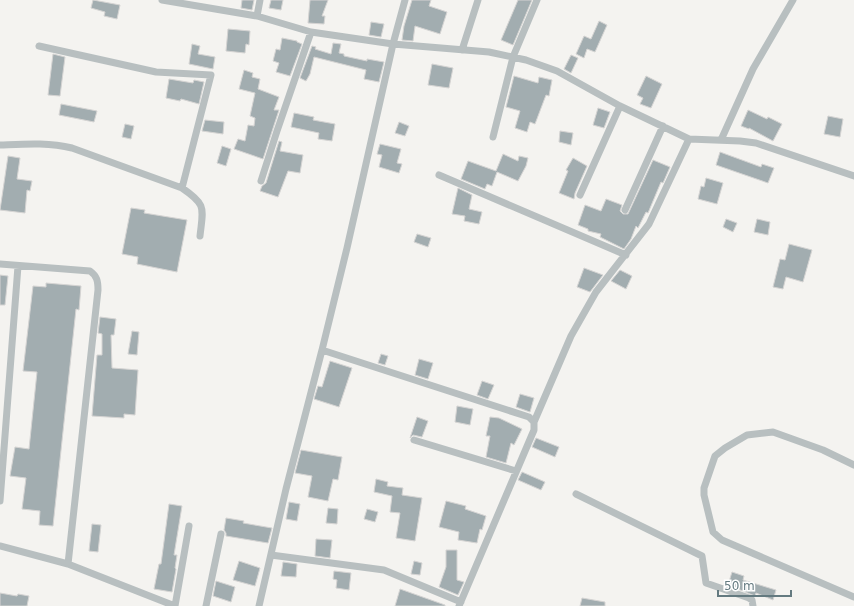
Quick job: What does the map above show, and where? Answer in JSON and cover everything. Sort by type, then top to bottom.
[{"type":"street","points":[[162,0],[257,16],[312,32],[393,44],[489,52],[526,60],[557,71],[620,106],[689,139],[756,143],[854,176]]},
{"type":"street","points":[[257,16],[260,0]]},
{"type":"street","points":[[259,606],[286,489],[347,248],[393,44],[405,0]]},
{"type":"street","points":[[462,50],[478,0]]},
{"type":"street","points":[[493,137],[513,57],[537,0]]},
{"type":"street","points":[[721,140],[753,69],[793,0]]},
{"type":"street","points":[[261,181],[312,32]]},
{"type":"street","points":[[39,46],[156,72],[211,75],[182,188]]},
{"type":"street","points":[[580,195],[620,106]]},
{"type":"street","points":[[625,210],[663,126]]},
{"type":"street","points":[[271,555],[384,570],[460,604],[534,430],[534,422],[571,336],[596,292],[649,224],[689,139]]},
{"type":"street","points":[[0,145],[59,144],[182,188],[195,196],[201,204],[202,215],[200,236]]},
{"type":"street","points":[[439,175],[626,255]]},
{"type":"street","points":[[0,264],[90,272],[95,275],[98,282],[68,564]]},
{"type":"street","points":[[0,501],[18,266]]},
{"type":"street","points":[[322,350],[529,417],[534,422]]},
{"type":"street","points":[[854,465],[823,450],[773,432],[747,435],[725,448],[715,456],[704,488],[704,495],[713,532],[722,540],[854,597]]},
{"type":"street","points":[[414,440],[516,471]]},
{"type":"street","points":[[576,494],[702,556],[706,583],[749,598],[752,600],[753,606]]},
{"type":"street","points":[[0,546],[68,564],[175,606],[189,526]]},
{"type":"street","points":[[206,606],[221,534]]},
{"type":"building","points":[[93,0],[120,5],[117,19],[104,16],[105,12],[91,8]]},
{"type":"building","points":[[242,0],[254,0],[252,10],[241,8]]},
{"type":"building","points":[[271,0],[283,0],[281,10],[269,8]]},
{"type":"building","points":[[310,0],[328,0],[322,16],[325,16],[324,24],[308,23]]},
{"type":"building","points":[[412,0],[431,0],[429,6],[447,12],[440,34],[415,26],[413,41],[402,40],[404,26]]},
{"type":"building","points":[[518,0],[532,0],[513,45],[501,40]]},
{"type":"building","points":[[599,21],[607,25],[595,52],[587,49],[584,58],[576,54],[584,36],[591,39]]},
{"type":"building","points":[[371,22],[384,24],[381,37],[369,35]]},
{"type":"building","points":[[228,29],[250,31],[249,45],[246,44],[245,53],[226,51]]},
{"type":"building","points":[[282,38],[297,41],[302,44],[290,76],[276,72],[279,63],[273,61],[276,49],[280,50]]},
{"type":"building","points":[[333,43],[341,44],[339,53],[344,54],[344,56],[367,61],[367,59],[384,62],[379,82],[364,79],[366,70],[314,57],[310,74],[306,81],[300,78],[312,46],[316,47],[315,49],[331,54]]},
{"type":"building","points":[[192,44],[200,46],[198,54],[215,57],[213,69],[189,64]]},
{"type":"building","points":[[53,54],[65,57],[60,96],[48,95]]},
{"type":"building","points":[[571,55],[578,58],[571,73],[564,69]]},
{"type":"building","points":[[432,64],[453,68],[449,88],[428,85]]},
{"type":"building","points":[[244,70],[253,73],[252,77],[260,79],[258,89],[279,97],[274,110],[279,110],[263,159],[234,149],[238,139],[245,141],[248,125],[254,126],[255,118],[250,116],[255,93],[239,89]]},
{"type":"building","points":[[514,76],[538,83],[539,77],[552,80],[549,96],[546,95],[535,124],[530,122],[527,132],[515,128],[520,111],[506,107]]},
{"type":"building","points":[[646,76],[662,84],[651,108],[640,104],[643,98],[637,95]]},
{"type":"building","points":[[169,79],[193,83],[194,80],[204,82],[199,104],[181,99],[180,101],[166,98]]},
{"type":"building","points":[[61,104],[97,111],[94,122],[59,115]]},
{"type":"building","points":[[598,108],[610,112],[604,128],[593,125]]},
{"type":"building","points":[[748,110],[782,124],[773,141],[749,128],[741,126]]},
{"type":"building","points":[[294,113],[314,117],[313,120],[335,124],[332,141],[318,139],[319,133],[291,127]]},
{"type":"building","points":[[828,116],[843,119],[840,137],[824,134]]},
{"type":"building","points":[[205,120],[224,122],[223,134],[202,131]]},
{"type":"building","points":[[399,122],[409,126],[405,136],[395,133]]},
{"type":"building","points":[[125,124],[134,126],[131,139],[122,137]]},
{"type":"building","points":[[560,131],[573,133],[571,145],[559,142]]},
{"type":"building","points":[[279,141],[282,142],[280,151],[303,155],[300,173],[288,171],[278,197],[260,191],[262,186],[266,183]]},
{"type":"building","points":[[380,144],[401,149],[397,163],[402,164],[399,173],[379,167],[382,155],[377,154]]},
{"type":"building","points":[[222,146],[231,149],[226,166],[217,163]]},
{"type":"building","points":[[720,152],[761,167],[762,164],[774,168],[768,183],[716,165]]},
{"type":"building","points":[[503,154],[518,161],[519,156],[528,158],[526,166],[518,181],[497,172],[492,186],[487,184],[485,189],[461,179],[468,161],[496,171]]},
{"type":"building","points":[[8,156],[20,158],[17,179],[32,181],[30,191],[27,190],[25,213],[0,210]]},
{"type":"building","points":[[573,158],[587,166],[575,193],[574,199],[559,193],[568,171],[566,170]]},
{"type":"building","points":[[653,160],[670,167],[663,183],[661,182],[648,213],[646,212],[638,228],[636,226],[631,239],[624,249],[600,237],[601,234],[588,231],[588,229],[578,225],[585,205],[601,211],[606,199],[622,205],[620,211],[623,214],[628,214]]},
{"type":"building","points":[[706,178],[723,183],[717,204],[698,199],[701,186],[704,187]]},
{"type":"building","points":[[458,188],[472,195],[469,209],[482,212],[479,224],[464,221],[465,216],[452,214]]},
{"type":"building","points":[[131,208],[145,210],[144,213],[187,220],[177,272],[137,264],[138,257],[122,254]]},
{"type":"building","points":[[726,219],[737,223],[733,232],[723,227]]},
{"type":"building","points":[[757,219],[770,222],[768,235],[754,232]]},
{"type":"building","points":[[417,234],[431,238],[428,247],[414,242]]},
{"type":"building","points":[[789,244],[812,250],[803,282],[786,277],[783,289],[773,287],[780,259],[785,260]]},
{"type":"building","points":[[584,268],[603,275],[590,292],[577,287]]},
{"type":"building","points":[[620,270],[632,276],[626,289],[611,281]]},
{"type":"building","points":[[0,275],[8,276],[5,305],[0,305]]},
{"type":"building","points":[[46,283],[81,286],[79,310],[76,309],[53,526],[39,525],[40,511],[22,509],[26,478],[10,476],[15,447],[29,449],[37,372],[23,371],[33,286],[46,287]]},
{"type":"building","points":[[100,317],[116,319],[114,335],[111,335],[112,368],[138,370],[135,415],[124,414],[124,418],[92,416],[97,355],[102,355],[102,334],[98,333]]},
{"type":"building","points":[[132,331],[139,332],[137,355],[128,354]]},
{"type":"building","points":[[381,354],[388,356],[385,365],[378,363]]},
{"type":"building","points":[[419,359],[433,363],[428,379],[415,375]]},
{"type":"building","points":[[330,361],[352,368],[339,407],[314,399],[318,386],[322,387]]},
{"type":"building","points":[[482,381],[494,385],[488,399],[477,395]]},
{"type":"building","points":[[520,394],[534,398],[530,412],[516,407]]},
{"type":"building","points":[[457,406],[473,409],[470,425],[455,422]]},
{"type":"building","points":[[417,417],[428,421],[422,437],[413,435],[410,438]]},
{"type":"building","points":[[490,417],[499,418],[522,429],[514,445],[511,443],[506,463],[486,457],[490,436],[486,436]]},
{"type":"building","points":[[536,438],[559,447],[555,457],[532,447]]},
{"type":"building","points":[[301,450],[342,457],[338,480],[333,479],[328,501],[308,497],[312,476],[295,473]]},
{"type":"building","points":[[522,472],[545,482],[541,490],[518,480]]},
{"type":"building","points":[[376,479],[388,482],[387,486],[403,488],[402,495],[422,498],[415,541],[396,538],[400,513],[390,512],[392,496],[374,492]]},
{"type":"building","points":[[446,501],[466,506],[465,509],[486,516],[482,530],[480,529],[477,543],[458,540],[459,532],[439,527]]},
{"type":"building","points":[[289,502],[300,504],[297,521],[286,519]]},
{"type":"building","points":[[169,504],[182,506],[174,555],[177,555],[172,592],[154,589],[159,564],[161,564]]},
{"type":"building","points":[[328,508],[338,509],[337,524],[326,523]]},
{"type":"building","points":[[367,509],[378,512],[375,522],[364,519]]},
{"type":"building","points":[[226,518],[244,521],[243,523],[272,528],[268,543],[226,536],[224,530]]},
{"type":"building","points":[[92,524],[101,525],[98,552],[89,551]]},
{"type":"building","points":[[316,539],[332,540],[330,558],[315,556]]},
{"type":"building","points":[[446,550],[457,550],[457,580],[464,582],[458,595],[439,587],[446,567]]},
{"type":"building","points":[[239,561],[260,568],[255,586],[233,580]]},
{"type":"building","points":[[414,561],[422,563],[420,575],[411,574]]},
{"type":"building","points":[[283,562],[297,564],[296,577],[281,576]]},
{"type":"building","points":[[334,571],[351,573],[349,590],[336,588],[337,580],[333,579]]},
{"type":"building","points":[[732,572],[744,576],[743,580],[776,590],[773,600],[756,593],[755,596],[728,585]]},
{"type":"building","points":[[216,581],[235,587],[231,602],[213,596]]},
{"type":"building","points":[[400,589],[445,605],[445,606],[395,606]]},
{"type":"building","points":[[0,593],[17,596],[18,594],[29,596],[27,606],[0,606]]},
{"type":"building","points":[[582,598],[605,602],[605,606],[580,606]]}]
